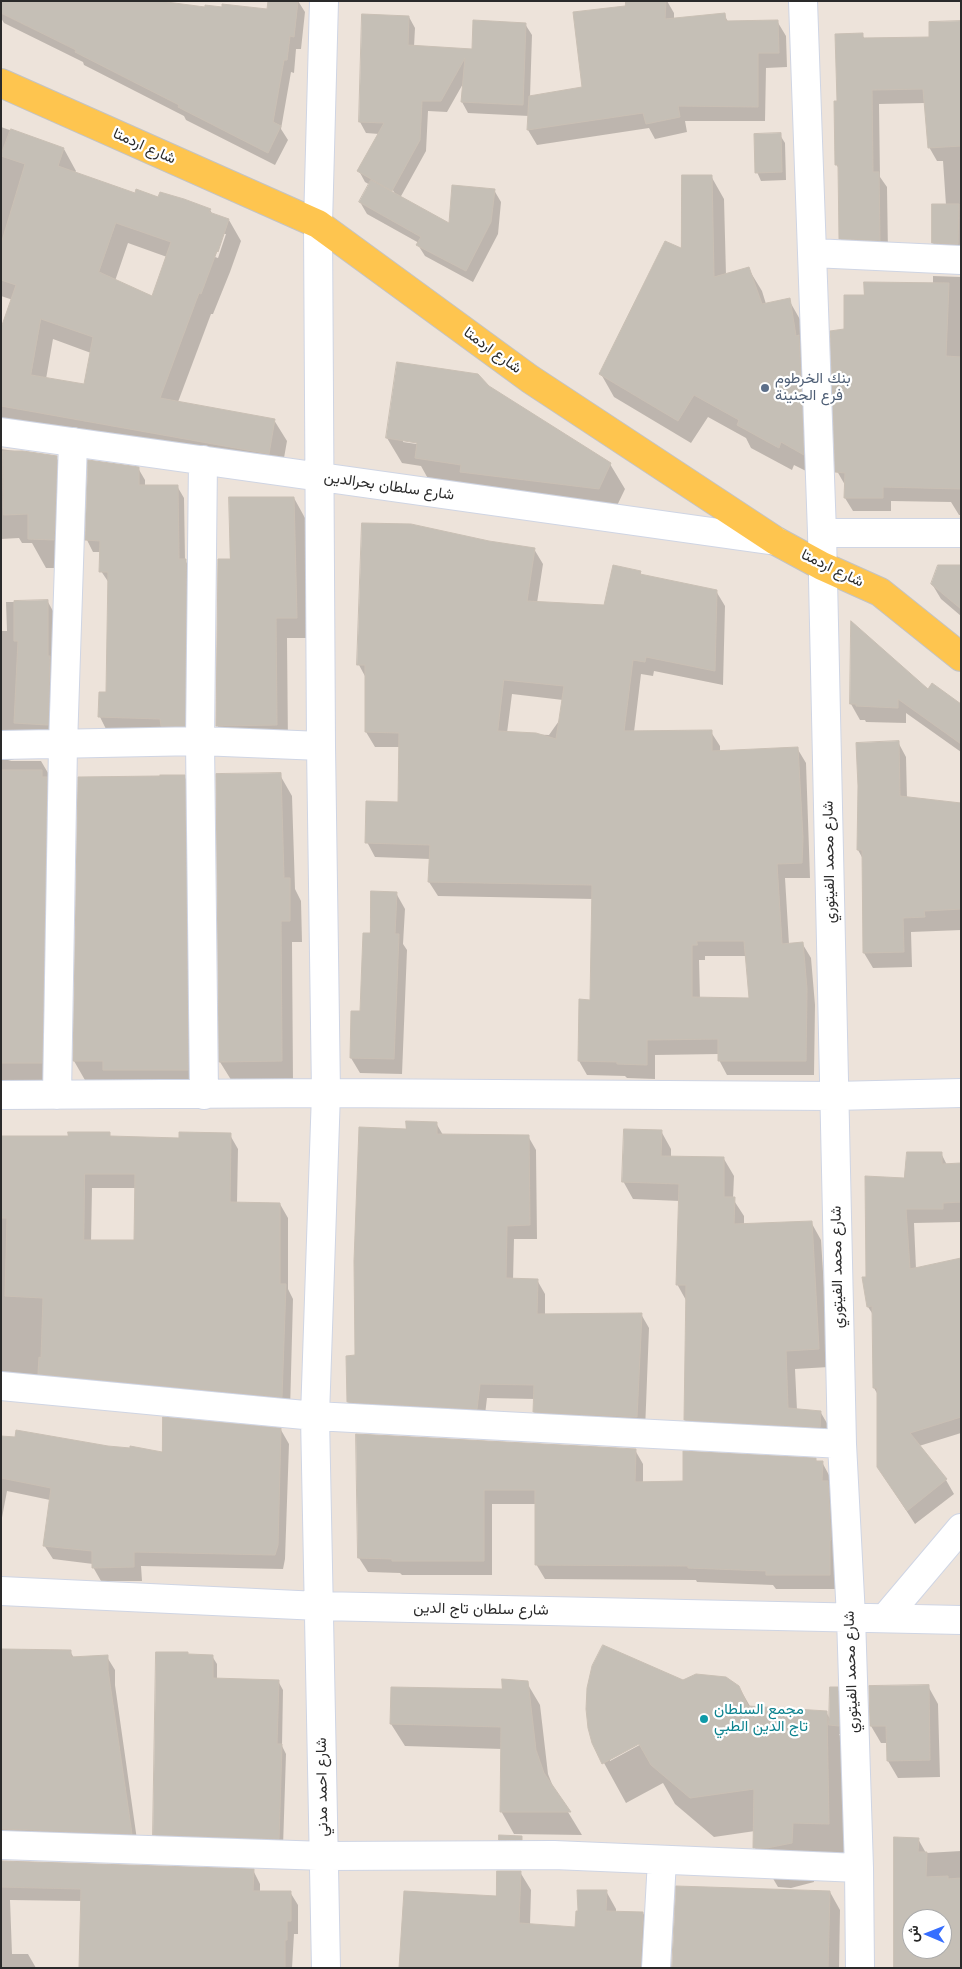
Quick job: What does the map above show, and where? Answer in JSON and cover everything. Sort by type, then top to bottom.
[{"type":"main road","name":"شارع اردمتا","points":[[1,83],[318,224],[530,379],[776,541],[822,566],[880,592],[961,657]]},
{"type":"street","name":"شارع احمد مدني","points":[[324,1],[318,224],[321,746],[326,1093],[315,1416],[326,1968]]},
{"type":"street","name":"شارع محمد الفيتوري","points":[[802,1],[822,533],[842,1444],[859,1868],[860,1968]]},
{"type":"street","points":[[812,253],[961,260]]},
{"type":"street","name":"شارع سلطان بحرالدين","points":[[1,432],[776,541]]},
{"type":"street","points":[[57,1095],[63,745],[73,442]]},
{"type":"street","points":[[203,460],[200,741],[204,1095]]},
{"type":"street","points":[[822,533],[961,533]]},
{"type":"street","points":[[1,745],[200,741],[321,746]]},
{"type":"street","points":[[1,1095],[326,1093],[834,1096],[961,1093]]},
{"type":"street","points":[[1,1386],[315,1416],[842,1444]]},
{"type":"street","points":[[885,1618],[961,1528]]},
{"type":"street","name":"شارع سلطان تاج الدين","points":[[1,1591],[319,1606],[961,1620]]},
{"type":"street","points":[[1,1845],[324,1856],[554,1855],[859,1868]]},
{"type":"street","points":[[656,1968],[662,1860]]},
{"type":"building","points":[[1,1],[159,1],[205,7],[205,5],[222,7],[222,4],[267,9],[268,1],[298,1],[294,37],[290,36],[287,60],[284,60],[273,122],[281,126],[268,153],[75,52],[76,50],[1,13]]},
{"type":"building","points":[[626,1],[666,1],[665,19],[725,13],[726,21],[778,20],[779,53],[758,53],[758,107],[678,106],[680,117],[646,124],[643,113],[527,130],[529,96],[582,87],[573,12],[625,6]]},
{"type":"building","points":[[362,14],[409,16],[408,45],[472,49],[473,20],[526,23],[523,105],[461,102],[465,58],[441,101],[422,101],[420,140],[392,191],[357,171],[384,123],[359,122]]},
{"type":"building","points":[[961,21],[961,146],[928,148],[923,89],[872,90],[873,172],[879,172],[880,241],[839,239],[838,165],[835,165],[834,101],[837,101],[835,34],[863,33],[863,38],[929,37],[929,22]]},
{"type":"building","points":[[11,129],[64,148],[58,166],[135,193],[136,189],[158,197],[160,192],[184,199],[211,209],[209,212],[229,219],[218,252],[201,294],[199,293],[160,398],[275,419],[269,454],[1,406],[1,328],[16,285],[1,280],[1,244],[25,164],[1,156]],"holes":[[[116,223],[171,242],[152,296],[99,272]],[[41,319],[93,337],[84,384],[31,375]]]},
{"type":"building","points":[[781,133],[782,172],[755,173],[754,134]]},
{"type":"building","points":[[682,175],[712,175],[714,277],[749,267],[762,304],[790,298],[796,336],[799,335],[804,455],[781,442],[779,448],[737,425],[739,420],[694,395],[678,421],[599,374],[665,241],[681,248]]},
{"type":"building","points":[[371,180],[449,223],[452,185],[495,189],[491,222],[466,271],[416,245],[421,237],[359,202]]},
{"type":"building","points":[[932,204],[959,204],[958,244],[932,243]]},
{"type":"building","points":[[864,282],[949,283],[946,356],[961,357],[961,489],[883,487],[883,498],[844,498],[845,473],[835,472],[830,331],[844,329],[844,295],[864,295]]},
{"type":"building","points":[[397,362],[478,374],[489,386],[611,463],[599,489],[460,472],[461,465],[415,458],[417,443],[386,438]]},
{"type":"building","points":[[3,451],[23,451],[57,456],[54,540],[28,539],[28,514],[4,515]]},
{"type":"building","points":[[88,460],[139,467],[139,485],[178,485],[179,559],[186,559],[185,726],[161,726],[160,719],[98,717],[99,692],[106,692],[108,572],[99,572],[100,541],[85,540]]},
{"type":"building","points":[[229,497],[294,497],[297,618],[276,618],[277,725],[216,726],[218,559],[230,559]]},
{"type":"building","points":[[362,523],[411,524],[489,541],[535,548],[527,601],[604,605],[613,565],[641,571],[640,574],[717,590],[715,671],[646,657],[645,662],[633,660],[624,731],[712,730],[712,751],[798,747],[803,838],[802,863],[777,864],[782,944],[803,942],[807,989],[806,1061],[718,1061],[718,1039],[647,1040],[647,1065],[578,1061],[579,999],[590,1000],[592,885],[428,882],[430,845],[365,843],[366,801],[398,802],[399,733],[365,732],[365,665],[357,665]],"holes":[[[504,680],[564,686],[556,739],[536,733],[498,731]],[[697,941],[744,941],[749,998],[692,997],[692,945],[697,945]]]},
{"type":"building","points":[[938,565],[961,565],[961,609],[931,584]]},
{"type":"building","points":[[48,600],[48,656],[50,656],[48,725],[14,723],[18,641],[14,641],[14,601]]},
{"type":"building","points":[[851,621],[928,689],[932,683],[961,704],[961,744],[898,699],[898,708],[850,704]]},
{"type":"building","points":[[899,741],[900,796],[961,803],[961,909],[924,911],[925,917],[903,918],[904,952],[863,953],[862,850],[857,850],[858,786],[856,743]]},
{"type":"building","points":[[1,770],[42,770],[42,777],[47,777],[42,1063],[1,1063]]},
{"type":"building","points":[[281,773],[284,878],[290,878],[290,921],[281,921],[282,1061],[219,1062],[216,774]]},
{"type":"building","points":[[185,775],[188,1070],[103,1070],[103,1061],[73,1061],[78,777]]},
{"type":"building","points":[[371,891],[397,892],[395,934],[399,934],[394,1059],[350,1058],[351,1011],[360,1011],[363,933],[370,933]]},
{"type":"building","points":[[406,1121],[437,1122],[437,1134],[529,1135],[530,1225],[507,1226],[506,1278],[538,1279],[537,1314],[642,1313],[637,1417],[533,1412],[534,1385],[480,1384],[477,1409],[347,1402],[346,1356],[355,1355],[354,1261],[359,1127],[406,1129]]},
{"type":"building","points":[[624,1129],[662,1130],[661,1156],[724,1157],[724,1197],[735,1197],[734,1224],[812,1221],[819,1349],[786,1351],[788,1408],[821,1411],[820,1427],[684,1420],[686,1285],[676,1285],[679,1184],[622,1182]]},
{"type":"building","points":[[68,1132],[110,1132],[110,1136],[179,1138],[179,1132],[231,1133],[230,1202],[280,1203],[280,1284],[286,1284],[282,1397],[38,1374],[39,1357],[41,1358],[43,1298],[5,1296],[7,1218],[1,1218],[1,1136],[68,1136]],"holes":[[[85,1174],[135,1174],[134,1240],[84,1240]]]},
{"type":"building","points":[[907,1152],[942,1152],[942,1164],[961,1163],[961,1202],[943,1203],[943,1209],[906,1209],[910,1269],[961,1258],[961,1417],[910,1433],[947,1479],[907,1511],[877,1467],[877,1388],[873,1388],[872,1306],[867,1307],[862,1277],[866,1277],[865,1176],[904,1178]]},
{"type":"building","points":[[163,1417],[281,1428],[278,1545],[275,1555],[134,1552],[134,1567],[92,1568],[92,1551],[43,1546],[51,1488],[1,1478],[1,1436],[15,1437],[16,1430],[108,1446],[130,1448],[130,1446],[162,1452]]},
{"type":"building","points":[[356,1434],[636,1449],[635,1482],[683,1481],[683,1451],[816,1458],[816,1461],[823,1461],[822,1481],[828,1481],[831,1540],[830,1575],[766,1575],[766,1571],[688,1568],[688,1566],[535,1565],[535,1490],[484,1490],[484,1561],[392,1561],[392,1559],[358,1558]]},
{"type":"building","name":"مجمع السلطان تاج الدين الطبي","points":[[603,1645],[683,1680],[696,1674],[726,1677],[739,1686],[748,1706],[827,1711],[829,1824],[793,1823],[792,1843],[767,1848],[753,1848],[754,1789],[690,1798],[651,1765],[639,1744],[602,1764],[592,1743],[586,1709],[587,1688],[592,1666]]},
{"type":"building","points":[[1,1649],[71,1650],[71,1657],[108,1655],[108,1670],[132,1834],[2,1829]]},
{"type":"building","points":[[156,1652],[188,1652],[188,1654],[213,1655],[213,1678],[279,1680],[277,1744],[282,1744],[279,1839],[153,1835]]},
{"type":"building","points":[[502,1679],[528,1681],[536,1750],[544,1773],[571,1812],[500,1812],[501,1727],[390,1724],[391,1687],[502,1689]]},
{"type":"building","points":[[929,1685],[930,1760],[887,1761],[886,1726],[870,1726],[869,1686]]},
{"type":"building","points":[[830,1687],[838,1687],[839,1726],[829,1725]]},
{"type":"building","points":[[499,1835],[522,1836],[522,1840],[499,1840]]},
{"type":"building","points":[[894,1837],[919,1838],[918,1852],[927,1852],[926,1877],[948,1876],[948,1879],[961,1878],[961,1968],[894,1968]]},
{"type":"building","points":[[1,1861],[254,1869],[253,1891],[291,1891],[291,1921],[287,1921],[285,1968],[79,1968],[81,1889],[1,1887]]},
{"type":"building","points":[[497,1871],[521,1871],[519,1923],[575,1927],[576,1911],[578,1911],[577,1890],[607,1890],[606,1911],[643,1912],[640,1968],[399,1968],[404,1891],[496,1896]]},
{"type":"building","points":[[676,1886],[830,1891],[828,1968],[672,1968]]},
{"type":"place","name":"بنك الخرطوم فرع الجنينة","points":[[765,388]]},
{"type":"place","name":"مجمع السلطان تاج الدين الطبي","points":[[704,1719]]}]
